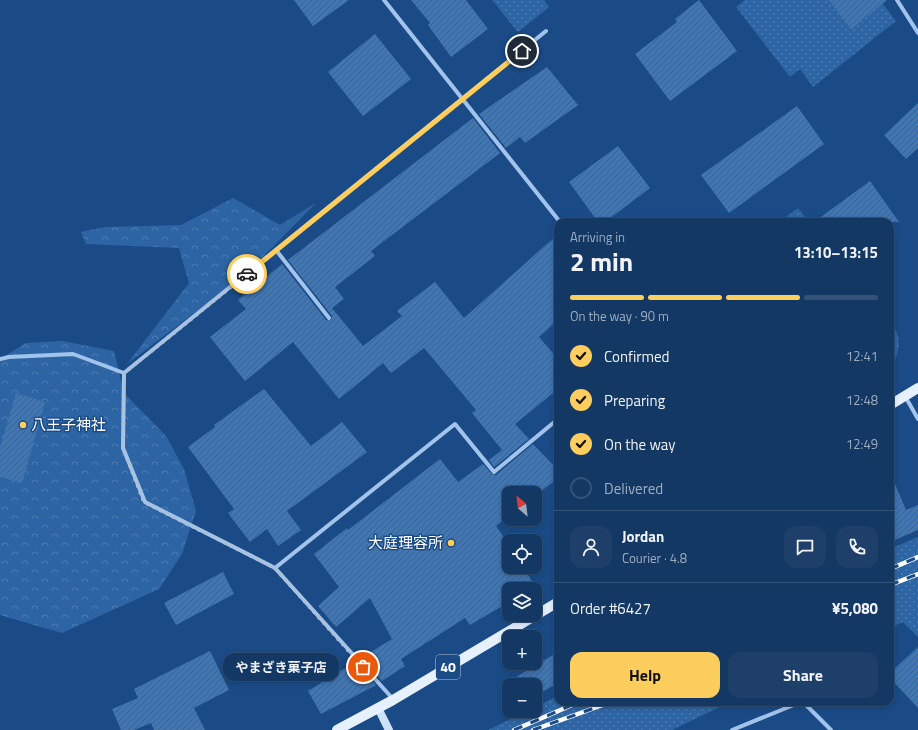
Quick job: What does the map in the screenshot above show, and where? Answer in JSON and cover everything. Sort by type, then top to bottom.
[{"type":"main road","points":[[894,403],[918,388]]},
{"type":"main road","name":"40","points":[[338,730],[393,700],[554,604]]},
{"type":"street","points":[[384,0],[557,218]]},
{"type":"street","points":[[897,0],[918,33]]},
{"type":"street","points":[[124,373],[546,31]]},
{"type":"street","points":[[276,250],[329,318]]},
{"type":"street","points":[[0,359],[9,357],[73,354],[124,373]]},
{"type":"street","points":[[124,373],[123,448],[144,502],[275,568],[393,700]]},
{"type":"street","points":[[905,396],[918,419]]},
{"type":"street","points":[[275,568],[455,424],[494,472],[554,422]]},
{"type":"street","points":[[732,730],[792,706]]},
{"type":"street","points":[[806,706],[831,730]]},
{"type":"street","points":[[378,708],[389,730]]},
{"type":"green space","points":[[492,0],[544,0],[549,7],[518,32]]},
{"type":"green space","points":[[745,0],[880,0],[896,21],[813,87],[800,69],[790,77],[736,7]]},
{"type":"green space","points":[[233,198],[280,225],[316,203],[246,274],[127,364],[189,283],[179,248],[86,244],[81,232],[105,227],[181,225]]},
{"type":"green space","points":[[798,208],[806,218],[784,218]]},
{"type":"green space","points":[[894,328],[899,341],[899,347],[894,362]]},
{"type":"green space","points":[[62,341],[114,351],[124,393],[166,436],[184,469],[196,511],[182,554],[159,589],[62,633],[0,615],[0,359],[26,343]]},
{"type":"green space","points":[[918,537],[918,637],[903,622],[894,626],[894,547]]},
{"type":"green space","points":[[554,698],[554,706],[722,706],[672,730],[488,730],[513,718],[542,718],[542,704]]},
{"type":"building","points":[[294,0],[349,0],[313,26]]},
{"type":"building","points":[[411,0],[466,0],[488,29],[451,57],[428,25],[430,23]]},
{"type":"building","points":[[699,0],[737,51],[670,101],[635,54],[677,22],[675,19]]},
{"type":"building","points":[[829,0],[887,0],[851,29]]},
{"type":"building","points":[[375,34],[411,79],[363,116],[328,72]]},
{"type":"building","points":[[547,67],[578,105],[525,143],[520,137],[506,148],[479,114]]},
{"type":"building","points":[[918,103],[918,148],[906,159],[884,135]]},
{"type":"building","points":[[797,106],[824,144],[729,213],[701,175]]},
{"type":"building","points":[[473,118],[500,153],[371,251],[375,256],[335,287],[344,299],[332,308],[363,346],[402,316],[397,311],[435,282],[464,318],[554,238],[554,324],[539,337],[554,354],[554,392],[515,424],[529,439],[494,467],[489,460],[502,450],[472,413],[476,410],[424,348],[391,373],[383,363],[339,399],[293,342],[245,381],[210,337],[246,309],[238,300],[282,264],[326,320],[331,320],[332,316],[288,260]]},
{"type":"building","points":[[618,146],[650,188],[610,218],[595,218],[569,182]]},
{"type":"building","points":[[870,181],[899,222],[894,222],[894,218],[819,218]]},
{"type":"building","points":[[264,389],[311,446],[342,422],[367,452],[287,511],[301,530],[278,546],[267,529],[250,542],[228,513],[234,509],[188,447],[215,427],[214,425]]},
{"type":"building","name":"八王子神社","points":[[16,393],[45,402],[22,483],[0,477],[0,448]]},
{"type":"building","points":[[533,444],[554,466],[554,481],[542,491],[542,486],[502,486],[502,521],[496,526],[502,535],[502,574],[527,574],[533,582],[502,582],[502,606],[470,625],[465,618],[401,659],[405,666],[382,681],[361,658],[392,639],[370,598],[336,627],[318,606],[339,587],[314,554],[347,528],[348,530],[440,459],[458,482],[483,464],[492,474],[496,475]]},
{"type":"building","points":[[894,482],[906,510],[918,505],[918,530],[894,540]]},
{"type":"building","points":[[223,572],[234,594],[176,625],[164,603]]},
{"type":"building","points":[[918,647],[918,708],[894,682],[894,669]]},
{"type":"building","points":[[210,651],[229,690],[194,708],[205,730],[154,730],[151,723],[134,730],[121,730],[112,709],[138,698],[134,689]]},
{"type":"building","points":[[554,654],[554,685],[542,692],[542,678],[515,678],[528,670],[542,670],[542,662]]},
{"type":"building","points":[[355,662],[376,685],[321,714],[308,691]]},
{"type":"railway","points":[[894,567],[918,557]]},
{"type":"railway","points":[[894,583],[918,574]]},
{"type":"railway","points":[[514,730],[570,706]]},
{"type":"railway","points":[[533,730],[600,706]]},
{"type":"way so far","points":[[247,274],[124,373],[123,448],[144,502],[275,568],[363,667]]},
{"type":"place","name":"八王子神社","points":[[23,425]]},
{"type":"place","name":"大庭理容所","points":[[451,543]]},
{"type":"place","name":"やまざき菓子店","points":[[363,667]]},
{"type":"route","points":[[247,274],[522,51]]}]
